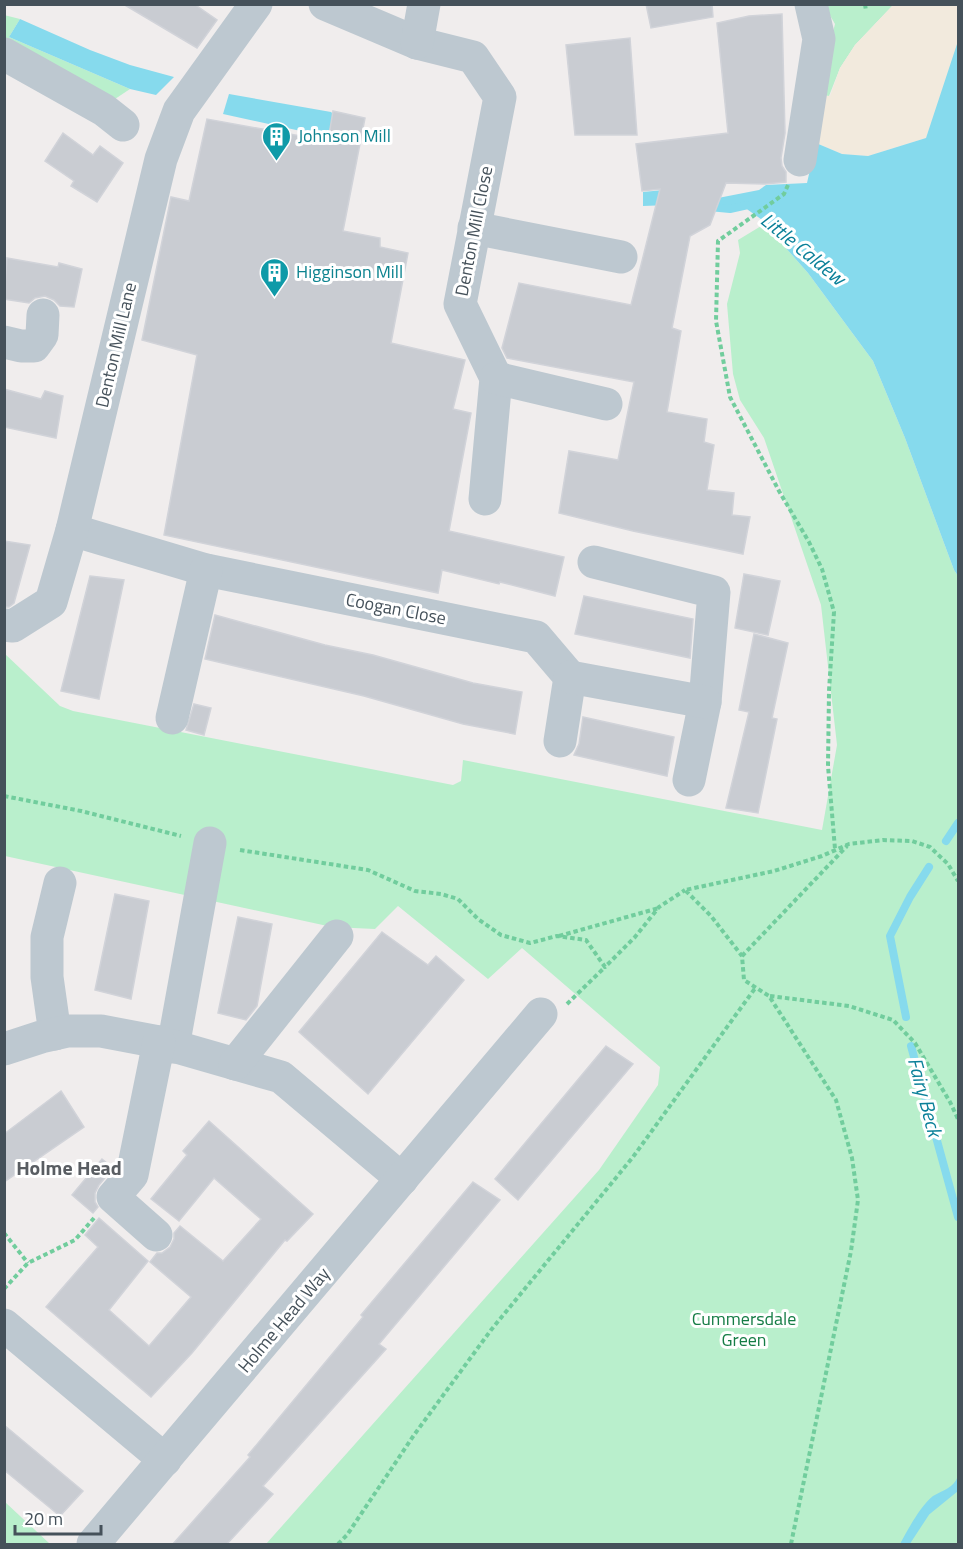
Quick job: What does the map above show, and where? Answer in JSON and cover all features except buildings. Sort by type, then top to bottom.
[{"type":"street","name":"Denton Mill Lane","points":[[72,530],[161,159],[179,111],[211,70],[256,4]]},
{"type":"street","name":"Denton Mill Close","points":[[325,4],[417,43],[472,57],[500,97],[460,304],[496,378]]},
{"type":"street","points":[[417,43],[424,4]]},
{"type":"street","points":[[800,160],[819,39],[811,4]]},
{"type":"street","points":[[4,54],[104,110],[123,125]]},
{"type":"street","points":[[474,228],[621,257]]},
{"type":"street","points":[[4,342],[34,346],[42,335],[43,315]]},
{"type":"street","points":[[485,499],[496,378],[606,405]]},
{"type":"street","points":[[4,625],[13,626],[51,602],[72,530]]},
{"type":"street","name":"Coogan Close","points":[[72,530],[206,570],[536,637],[570,677]]},
{"type":"street","points":[[594,562],[714,592],[705,702],[689,780]]},
{"type":"street","points":[[171,718],[206,570]]},
{"type":"street","points":[[560,741],[570,677],[705,702]]},
{"type":"street","points":[[156,1235],[113,1197],[132,1175],[166,1044],[210,843]]},
{"type":"street","points":[[55,1034],[47,977],[47,937],[60,883]]},
{"type":"street","points":[[235,1064],[337,936]]},
{"type":"street","name":"Holme Head Way","points":[[93,1545],[541,1014]]},
{"type":"street","points":[[4,1048],[68,1031],[101,1031],[166,1044],[281,1077],[402,1179]]},
{"type":"street","points":[[4,1324],[165,1460]]},
{"type":"path","points":[[865,4],[866,11]]},
{"type":"path","points":[[775,201],[718,241],[716,321],[730,397],[779,491],[809,542],[822,569],[834,612],[829,691],[828,766],[835,849]]},
{"type":"path","points":[[4,796],[81,811],[248,851],[368,870],[415,891],[441,894],[458,899],[478,919],[501,935],[530,944],[659,908]]},
{"type":"path","points":[[541,1014],[569,1003],[635,937],[659,908],[685,890],[774,871],[822,856],[849,844],[883,840],[912,841],[930,847],[948,864],[958,882]]},
{"type":"path","points":[[742,956],[849,844]]},
{"type":"path","points":[[685,890],[711,916],[742,956],[744,980],[770,996],[836,1100],[852,1158],[858,1200],[852,1251],[791,1545]]},
{"type":"path","points":[[557,936],[586,940],[605,967]]},
{"type":"path","points":[[338,1545],[414,1435],[491,1330],[633,1157],[756,987]]},
{"type":"path","points":[[770,996],[849,1006],[893,1020],[915,1043],[958,1119]]},
{"type":"path","points":[[4,1289],[28,1263],[75,1240],[113,1197]]},
{"type":"path","points":[[4,1233],[28,1263]]},
{"type":"green space","points":[[824,5],[893,5],[855,45],[840,68],[829,96],[817,95],[835,24]]},
{"type":"green space","points":[[4,15],[20,19],[9,37],[130,89],[115,99],[5,44]]},
{"type":"green space","name":"Cummersdale Green","points":[[771,220],[776,224],[785,247],[808,273],[873,361],[958,576],[958,1544],[266,1544],[599,1170],[658,1085],[660,1067],[522,948],[488,979],[398,906],[375,929],[332,927],[5,856],[4,653],[60,706],[73,711],[453,785],[461,781],[463,760],[822,830],[837,745],[821,605],[764,438],[740,400],[733,374],[727,304],[740,253],[738,240]]},
{"type":"green space","points":[[5,1502],[50,1544],[5,1544]]},
{"type":"sand","points":[[893,5],[958,5],[958,47],[926,138],[868,156],[842,154],[816,143],[817,95],[830,96],[840,68],[855,45]]},
{"type":"water","points":[[20,19],[90,50],[130,65],[174,77],[156,95],[130,89],[9,37]]},
{"type":"water","points":[[958,41],[958,576],[873,361],[808,273],[785,247],[776,224],[748,205],[730,209],[716,209],[695,204],[643,206],[643,192],[674,189],[718,198],[759,190],[766,185],[807,183],[816,143],[842,154],[868,156],[926,138]]},
{"type":"water","points":[[229,94],[331,112],[333,114],[328,137],[223,114]]},
{"type":"water","points":[[958,1476],[957,1488],[926,1512],[905,1544],[900,1544],[924,1505],[933,1496],[951,1486]]},
{"type":"waterway","name":"Little Caldew","points":[[709,207],[730,209],[748,205],[783,230]]},
{"type":"waterway","name":"Fairy Beck","points":[[946,841],[958,823]]},
{"type":"waterway","name":"Fairy Beck","points":[[906,1017],[890,936],[929,867]]},
{"type":"waterway","name":"Fairy Beck","points":[[911,1046],[958,1217]]},
{"type":"waterway","name":"Fairy Beck","points":[[905,1544],[926,1512],[958,1486]]},
{"type":"place","name":"Johnson Mill","points":[[277,162]]},
{"type":"place","name":"Higginson Mill","points":[[275,298]]},
{"type":"district","name":"Holme Head","points":[[69,1168]]}]
